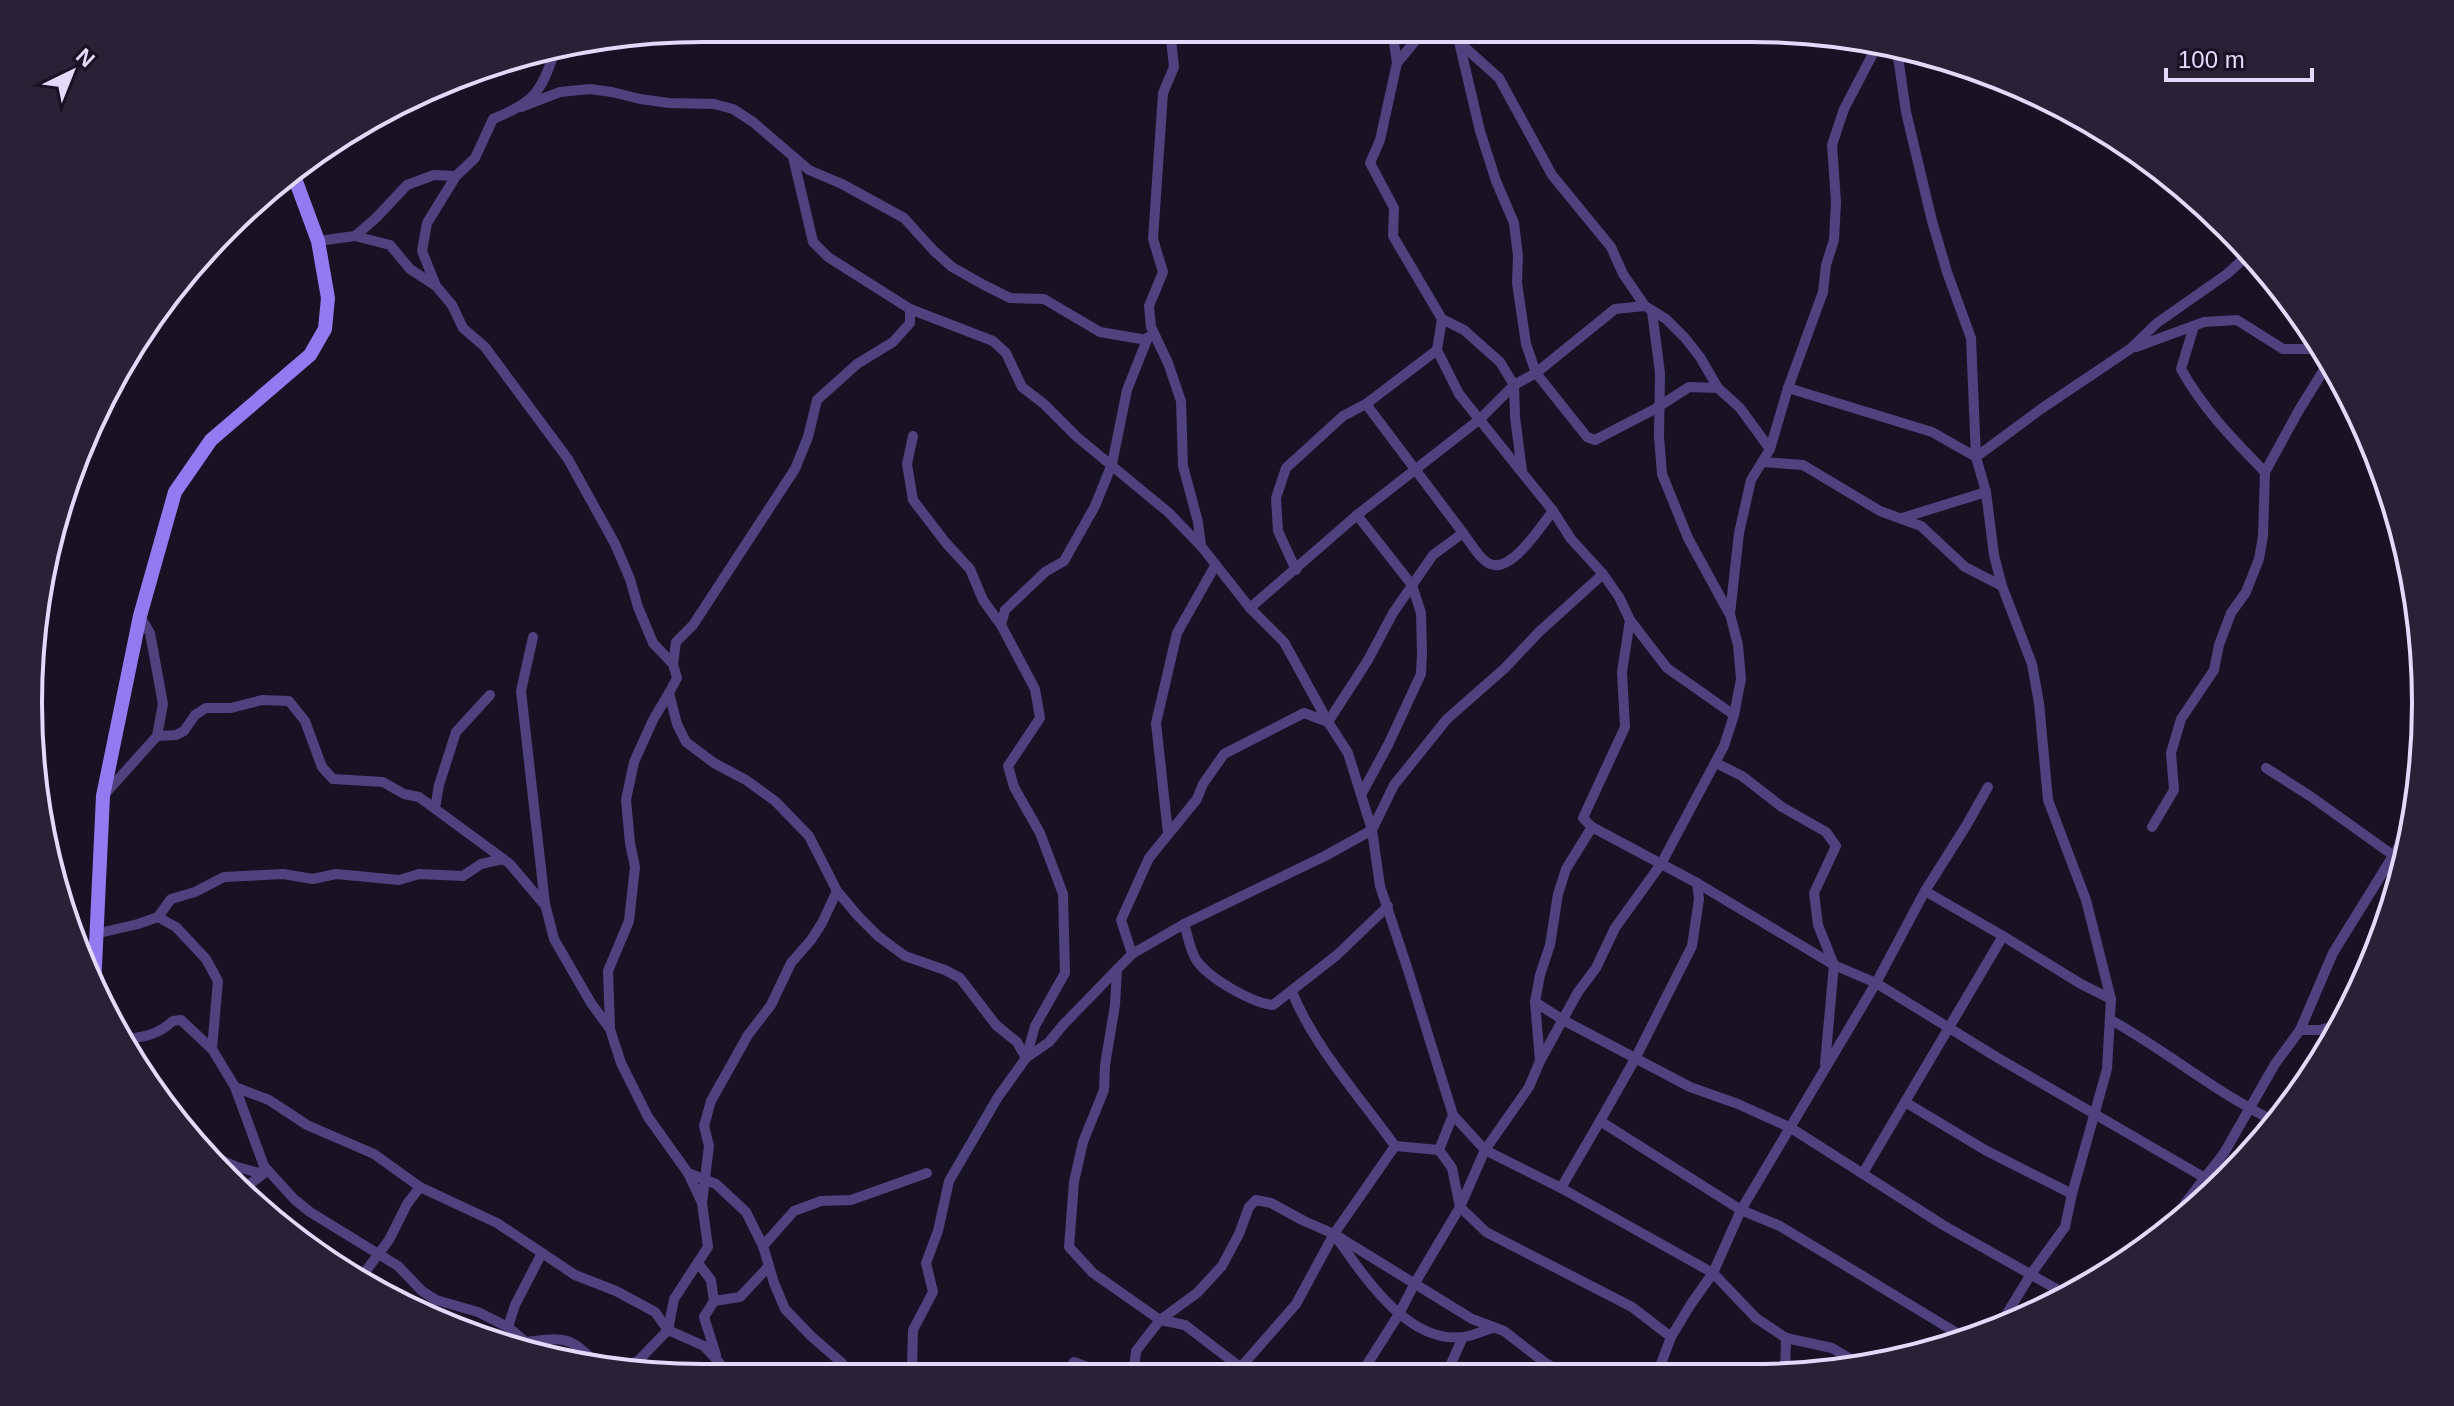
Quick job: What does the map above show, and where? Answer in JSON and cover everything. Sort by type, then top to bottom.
[{"type":"main road","points":[[94,961],[103,796],[140,616],[175,492],[211,440],[310,355],[325,329],[328,298],[318,241],[296,183]]},
{"type":"street","points":[[1171,42],[1174,67],[1163,93],[1153,239],[1163,272],[1149,306],[1151,327],[1181,401],[1183,466],[1201,546]]},
{"type":"street","points":[[1394,42],[1397,63],[1380,140],[1370,163],[1394,208],[1393,236],[1442,319],[1464,330],[1500,362],[1514,385],[1522,474]]},
{"type":"street","points":[[1397,63],[1414,42]]},
{"type":"street","points":[[1460,43],[1499,78],[1552,175],[1611,247],[1623,274],[1649,308],[1666,319],[1685,338],[1718,388],[1740,408],[1770,449]]},
{"type":"street","points":[[1460,43],[1480,131],[1514,223],[1517,283],[1526,344],[1536,373],[1587,437],[1595,440],[1659,407],[1689,387],[1718,388]]},
{"type":"street","points":[[1730,614],[1739,533],[1751,480],[1770,449],[1788,388],[1823,292],[1826,265],[1834,240],[1836,202],[1832,145],[1844,109],[1873,54]]},
{"type":"street","points":[[1898,59],[1906,112],[1932,221],[1971,338],[1976,457],[1986,492],[1994,555],[2002,586],[2032,664],[2048,800],[2086,900],[2111,999],[2107,1069],[2065,1227],[2008,1312]]},
{"type":"street","points":[[521,107],[542,84],[551,60]]},
{"type":"street","points":[[436,286],[422,251],[427,223],[456,176],[475,158],[493,119],[560,92],[590,89],[669,103],[714,104],[733,109],[809,170],[904,218],[952,267],[1010,298],[1044,299],[1100,332],[1147,340]]},
{"type":"street","points":[[793,157],[813,242],[828,257],[910,309],[993,341],[1006,353],[1022,387],[1168,512],[1201,546],[1250,608],[1284,642],[1348,753],[1372,830],[1380,886],[1453,1115],[1485,1150],[1561,1188],[1713,1273],[1756,1318],[1786,1338],[1832,1348],[1846,1356]]},
{"type":"street","points":[[355,236],[407,185],[434,175],[456,176]]},
{"type":"street","points":[[318,241],[355,236],[390,245],[410,269],[436,286],[452,305],[463,328],[485,347],[568,459],[615,544],[653,643],[673,664]]},
{"type":"street","points":[[1976,457],[2130,349],[2157,323],[2242,261]]},
{"type":"street","points":[[1250,608],[1357,515],[1480,419],[1514,385],[1536,373],[1615,309],[1649,308]]},
{"type":"street","points":[[1367,1364],[1460,1207],[1485,1150],[1529,1087],[1540,1061],[1578,992],[1596,968],[1615,928],[1661,864],[1716,763],[1734,715],[1741,679],[1738,645],[1730,614],[1688,538],[1662,474],[1660,373],[1649,308]]},
{"type":"street","points":[[702,1203],[688,1173],[648,1117],[621,1063],[610,1029],[608,971],[629,921],[635,867],[626,800],[634,762],[677,678],[673,664],[676,642],[693,625],[795,469],[808,437],[817,400],[857,364],[893,342],[910,323],[910,309]]},
{"type":"street","points":[[1442,319],[1437,350],[1459,394],[1553,511],[1571,539],[1603,574],[1630,620],[1667,668],[1734,715]]},
{"type":"street","points":[[2130,349],[2204,322],[2237,320],[2283,349],[2309,349]]},
{"type":"street","points":[[2194,326],[2181,369],[2197,399],[2265,472]]},
{"type":"street","points":[[1001,625],[1005,610],[1045,572],[1064,561],[1095,506],[1112,464],[1127,390],[1151,327]]},
{"type":"street","points":[[1296,570],[1278,531],[1276,498],[1286,468],[1343,416],[1366,404],[1437,350]]},
{"type":"street","points":[[2152,827],[2174,790],[2171,753],[2181,719],[2214,670],[2231,613],[2246,592],[2259,559],[2263,536],[2265,472],[2322,372]]},
{"type":"street","points":[[1788,388],[1932,432],[1976,457]]},
{"type":"street","points":[[1366,404],[1486,562],[1499,567],[1510,563],[1553,511]]},
{"type":"street","points":[[913,436],[907,464],[913,500],[970,569],[983,600],[1001,625],[1035,689],[1040,718],[1008,766],[1014,787],[1040,833],[1063,894],[1065,973],[1035,1026],[1026,1058]]},
{"type":"street","points":[[1763,462],[1803,465],[1880,511],[1921,526],[1965,567],[2002,586]]},
{"type":"street","points":[[1902,518],[1986,492]]},
{"type":"street","points":[[1357,515],[1412,585],[1421,613],[1421,674],[1362,793]]},
{"type":"street","points":[[1328,722],[1368,660],[1393,613],[1433,555],[1463,533]]},
{"type":"street","points":[[1168,833],[1156,723],[1177,633],[1215,566]]},
{"type":"street","points":[[912,1364],[913,1330],[933,1292],[926,1263],[938,1231],[949,1181],[998,1097],[1026,1058],[1049,1042],[1132,954],[1184,924],[1372,830],[1394,785],[1447,719],[1603,574]]},
{"type":"street","points":[[103,796],[157,736],[163,704],[150,633],[140,616]]},
{"type":"street","points":[[1630,620],[1622,672],[1625,727],[1583,818],[1592,827],[1697,883],[1834,965],[1876,983],[2205,1178]]},
{"type":"street","points":[[533,637],[521,691],[545,904],[554,939],[610,1029]]},
{"type":"street","points":[[669,693],[677,724],[686,742],[714,763],[746,780],[799,823],[825,864],[837,891],[858,916],[905,956],[960,978],[996,1025],[1017,1042],[1026,1058]]},
{"type":"street","points":[[435,808],[456,732],[490,695]]},
{"type":"street","points":[[157,736],[176,735],[184,731],[195,715],[206,708],[231,708],[262,700],[289,701],[305,721],[322,767],[333,779],[383,782],[404,794],[419,797],[503,859],[545,904]]},
{"type":"street","points":[[1132,954],[1121,920],[1149,858],[1197,799],[1203,784],[1224,754],[1304,713],[1328,722]]},
{"type":"street","points":[[1716,763],[1742,776],[1782,807],[1826,832],[1836,846],[1814,893],[1818,925],[1834,965],[1825,1070]]},
{"type":"street","points":[[2266,768],[2393,855]]},
{"type":"street","points":[[1661,1364],[1671,1337],[1713,1273],[1741,1210],[1988,787]]},
{"type":"street","points":[[1540,1061],[1535,1002],[1550,945],[1558,894],[1566,869],[1592,827]]},
{"type":"street","points":[[95,934],[158,917],[171,899],[195,892],[224,877],[283,874],[313,879],[336,874],[399,880],[419,874],[463,876],[481,864],[503,859]]},
{"type":"street","points":[[2189,1198],[2224,1153],[2275,1064],[2300,1030],[2333,953],[2388,876]]},
{"type":"street","points":[[1561,1188],[1635,1059],[1692,946],[1699,899],[1697,883]]},
{"type":"street","points":[[638,1360],[668,1330],[674,1299],[708,1247],[702,1203],[709,1146],[704,1126],[711,1101],[748,1035],[771,1005],[791,963],[822,923],[837,891]]},
{"type":"street","points":[[1925,891],[2111,999]]},
{"type":"street","points":[[1184,924],[1195,960],[1220,981],[1261,1004],[1273,1005],[1337,955],[1388,906]]},
{"type":"street","points":[[158,917],[176,927],[206,959],[218,981],[212,1049]]},
{"type":"street","points":[[1863,1173],[2003,936]]},
{"type":"street","points":[[1117,969],[1104,1090],[1083,1142],[1074,1182],[1069,1247],[1093,1273],[1160,1320],[1185,1325],[1237,1364]]},
{"type":"street","points":[[1292,992],[1327,1053],[1395,1146],[1439,1150],[1452,1168],[1460,1207],[1486,1232],[1632,1307],[1671,1337]]},
{"type":"street","points":[[1535,1002],[1690,1087],[1791,1128],[1943,1225],[2056,1289]]},
{"type":"street","points":[[134,1038],[147,1037],[162,1031],[173,1021],[181,1020],[212,1049],[235,1087],[264,1170],[294,1199],[398,1266],[429,1296],[478,1312],[508,1327],[521,1338]]},
{"type":"street","points":[[2111,1020],[2266,1117]]},
{"type":"street","points":[[2300,1030],[2326,1028]]},
{"type":"street","points":[[235,1087],[269,1100],[307,1125],[374,1154],[420,1187],[497,1223],[575,1275],[616,1291],[655,1312],[668,1330],[704,1346],[720,1364]]},
{"type":"street","points":[[1905,1102],[1985,1150],[2072,1194]]},
{"type":"street","points":[[1439,1150],[1453,1115]]},
{"type":"street","points":[[1600,1121],[1741,1210],[1780,1226],[1954,1332]]},
{"type":"street","points":[[1244,1364],[1296,1304],[1334,1234],[1395,1146]]},
{"type":"street","points":[[230,1164],[264,1170]]},
{"type":"street","points":[[250,1183],[264,1170]]},
{"type":"street","points":[[688,1173],[716,1184],[746,1212],[763,1246],[785,1309],[842,1364]]},
{"type":"street","points":[[763,1246],[794,1211],[821,1201],[851,1200],[927,1173]]},
{"type":"street","points":[[365,1271],[389,1240],[407,1204],[420,1187]]},
{"type":"street","points":[[1134,1364],[1136,1351],[1160,1320],[1197,1293],[1222,1266],[1249,1207],[1256,1200],[1271,1203],[1334,1234],[1472,1319],[1504,1331],[1548,1364]]},
{"type":"street","points":[[1334,1234],[1368,1281],[1399,1314],[1436,1335],[1463,1337],[1492,1328]]},
{"type":"street","points":[[508,1327],[515,1305],[542,1253]]},
{"type":"street","points":[[698,1263],[711,1280],[714,1301],[704,1317],[718,1361]]},
{"type":"street","points":[[714,1301],[740,1297],[769,1266]]},
{"type":"street","points":[[532,1341],[557,1337],[579,1345],[587,1353]]},
{"type":"street","points":[[1451,1364],[1463,1337]]},
{"type":"street","points":[[1785,1363],[1786,1338]]}]
